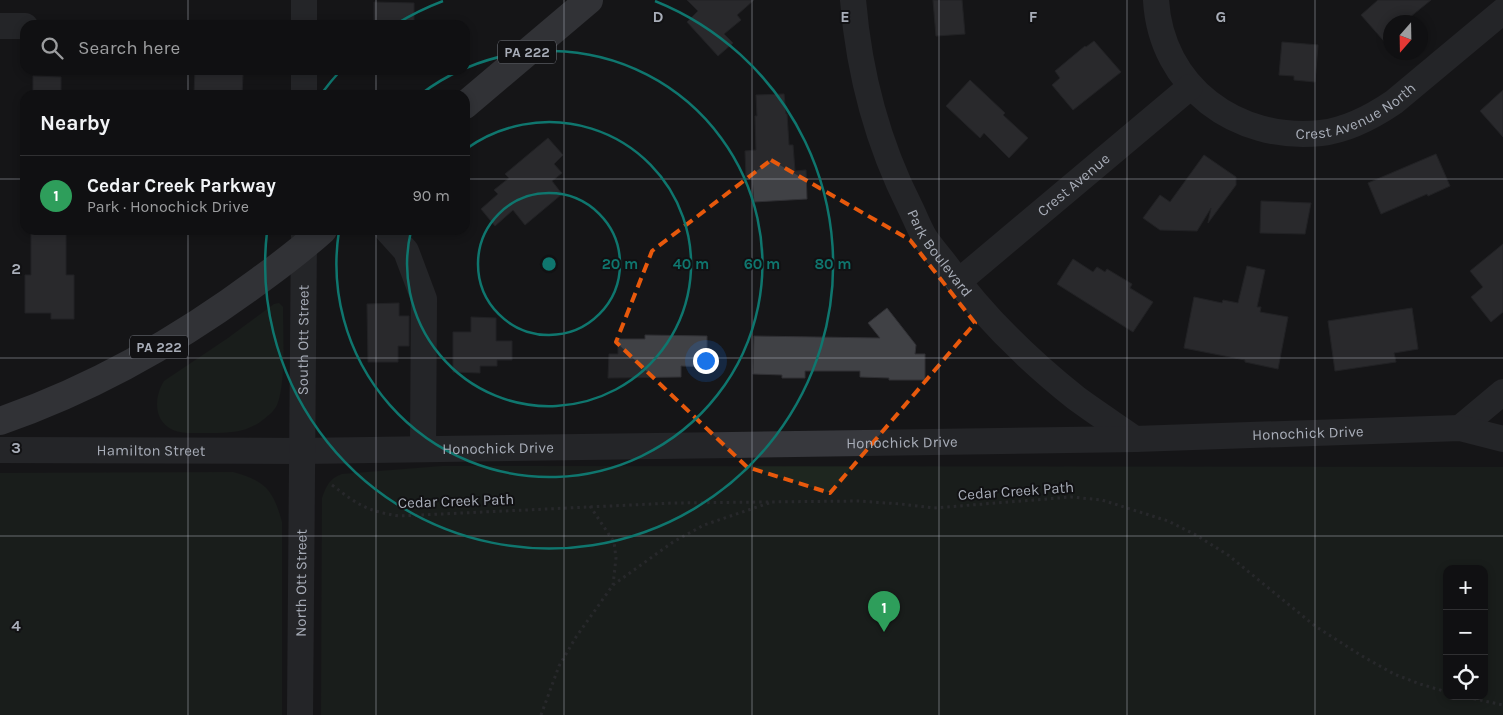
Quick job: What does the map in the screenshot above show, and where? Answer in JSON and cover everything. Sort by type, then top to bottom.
[{"type":"main road","name":"PA 222","points":[[470,101],[589,0]]},
{"type":"main road","name":"PA 222","points":[[0,421],[30,411],[137,360],[226,305],[310,236]]},
{"type":"street","points":[[304,0],[304,20]]},
{"type":"street","name":"Park Boulevard","points":[[853,0],[856,34],[867,92],[884,148],[898,185],[925,238],[958,282],[989,318],[1040,368],[1076,398],[1135,439]]},
{"type":"street","name":"Crest Avenue North","points":[[1156,0],[1156,15],[1163,40],[1173,63],[1190,87],[1217,108],[1237,120],[1261,129],[1292,135],[1323,133],[1354,125],[1383,110],[1503,11]]},
{"type":"street","points":[[0,26],[20,26]]},
{"type":"street","points":[[304,75],[304,90]]},
{"type":"street","name":"Crest Avenue","points":[[958,282],[1190,87]]},
{"type":"street","points":[[392,235],[406,251],[424,299],[423,449]]},
{"type":"street","name":"South Ott Street","points":[[301,451],[310,236]]},
{"type":"street","points":[[1460,428],[1503,392]]},
{"type":"street","name":"Honochick Drive","points":[[301,451],[1135,439],[1460,428],[1503,439]]},
{"type":"street","name":"Hamilton Street","points":[[0,450],[301,451]]},
{"type":"street","name":"North Ott Street","points":[[300,715],[301,451]]},
{"type":"path","name":"Cedar Creek Path","points":[[332,485],[358,505],[377,513],[399,516],[672,502],[858,501],[934,508],[1071,497],[1102,500],[1168,522],[1196,535],[1228,555],[1316,626],[1362,656],[1394,674],[1443,691]]},
{"type":"path","name":"Cedar Creek Path","points":[[541,715],[559,666],[576,637],[613,585],[673,542],[704,525],[772,502]]},
{"type":"path","name":"Cedar Creek Path","points":[[590,506],[614,542],[616,558],[613,585]]},
{"type":"path","points":[[1480,700],[1503,705]]},
{"type":"highlighted area","points":[[771,160],[910,240],[975,323],[830,493],[747,467],[616,342],[652,251]]},
{"type":"shaded area","points":[[279,303],[283,307],[283,371],[280,396],[273,411],[250,428],[235,432],[184,433],[166,426],[157,408],[158,394],[164,381],[274,304]]},
{"type":"shaded area","points":[[442,466],[1503,467],[1503,715],[321,715],[322,498],[329,483],[342,474]]},
{"type":"shaded area","points":[[233,472],[253,479],[266,488],[275,502],[282,522],[282,715],[0,715],[0,473]]},
{"type":"building","points":[[687,0],[754,0],[737,15],[741,20],[724,34],[733,43],[718,56],[687,22],[698,11]]},
{"type":"building","points":[[933,0],[962,0],[965,34],[936,36]]},
{"type":"building","points":[[1378,0],[1431,0],[1413,15],[1383,15],[1383,40],[1361,15]]},
{"type":"building","points":[[374,2],[414,3],[414,20],[374,20]]},
{"type":"building","points":[[1094,41],[1121,72],[1073,110],[1052,85],[1060,78],[1055,71],[1085,46]]},
{"type":"building","points":[[1282,42],[1318,45],[1315,82],[1294,80],[1294,76],[1279,75]]},
{"type":"building","points":[[195,75],[243,75],[242,90],[194,90]]},
{"type":"building","points":[[33,76],[61,77],[61,90],[33,90]]},
{"type":"building","points":[[970,80],[1028,138],[1009,158],[984,133],[980,138],[946,106]]},
{"type":"building","points":[[1503,90],[1503,137],[1480,111]]},
{"type":"building","points":[[784,94],[789,145],[793,145],[795,171],[806,170],[807,199],[754,202],[752,177],[746,177],[745,151],[756,150],[756,95]]},
{"type":"building","points":[[548,138],[563,155],[554,164],[562,173],[552,181],[562,194],[525,225],[513,210],[495,226],[481,209],[498,194],[494,190],[509,178],[505,174]]},
{"type":"building","points":[[1436,154],[1450,186],[1381,214],[1368,183]]},
{"type":"building","points":[[1204,155],[1236,177],[1236,185],[1208,223],[1211,208],[1197,231],[1160,230],[1143,218],[1160,195],[1170,202]]},
{"type":"building","points":[[1261,201],[1311,203],[1305,234],[1260,233]]},
{"type":"building","points":[[31,235],[66,235],[66,275],[74,275],[74,319],[51,319],[51,313],[25,313],[25,275],[31,275]]},
{"type":"building","points":[[1503,244],[1503,312],[1491,322],[1471,297],[1483,287],[1470,271]]},
{"type":"building","points":[[1073,259],[1093,272],[1097,267],[1105,272],[1107,269],[1132,284],[1130,288],[1153,302],[1133,332],[1057,284]]},
{"type":"building","points":[[1247,266],[1265,270],[1257,307],[1261,307],[1260,312],[1288,317],[1278,369],[1245,362],[1245,360],[1184,348],[1194,297],[1222,303],[1223,300],[1238,303]]},
{"type":"building","points":[[399,303],[399,316],[409,316],[409,346],[398,346],[398,362],[368,362],[367,304]]},
{"type":"building","points":[[887,308],[916,345],[915,354],[925,354],[925,380],[889,380],[889,378],[860,377],[860,371],[805,371],[805,378],[782,378],[782,375],[753,374],[754,336],[880,338],[868,323]]},
{"type":"building","points":[[1412,308],[1418,349],[1394,353],[1396,362],[1335,371],[1328,321]]},
{"type":"building","points":[[471,317],[496,318],[496,341],[512,341],[512,360],[497,360],[497,366],[480,366],[480,373],[453,372],[453,332],[471,332]]},
{"type":"building","points":[[645,335],[707,336],[707,367],[681,366],[681,377],[608,378],[609,354],[618,354],[618,339],[645,339]]},
{"type":"place","name":"Cedar Creek Parkway","points":[[884,632]]}]
